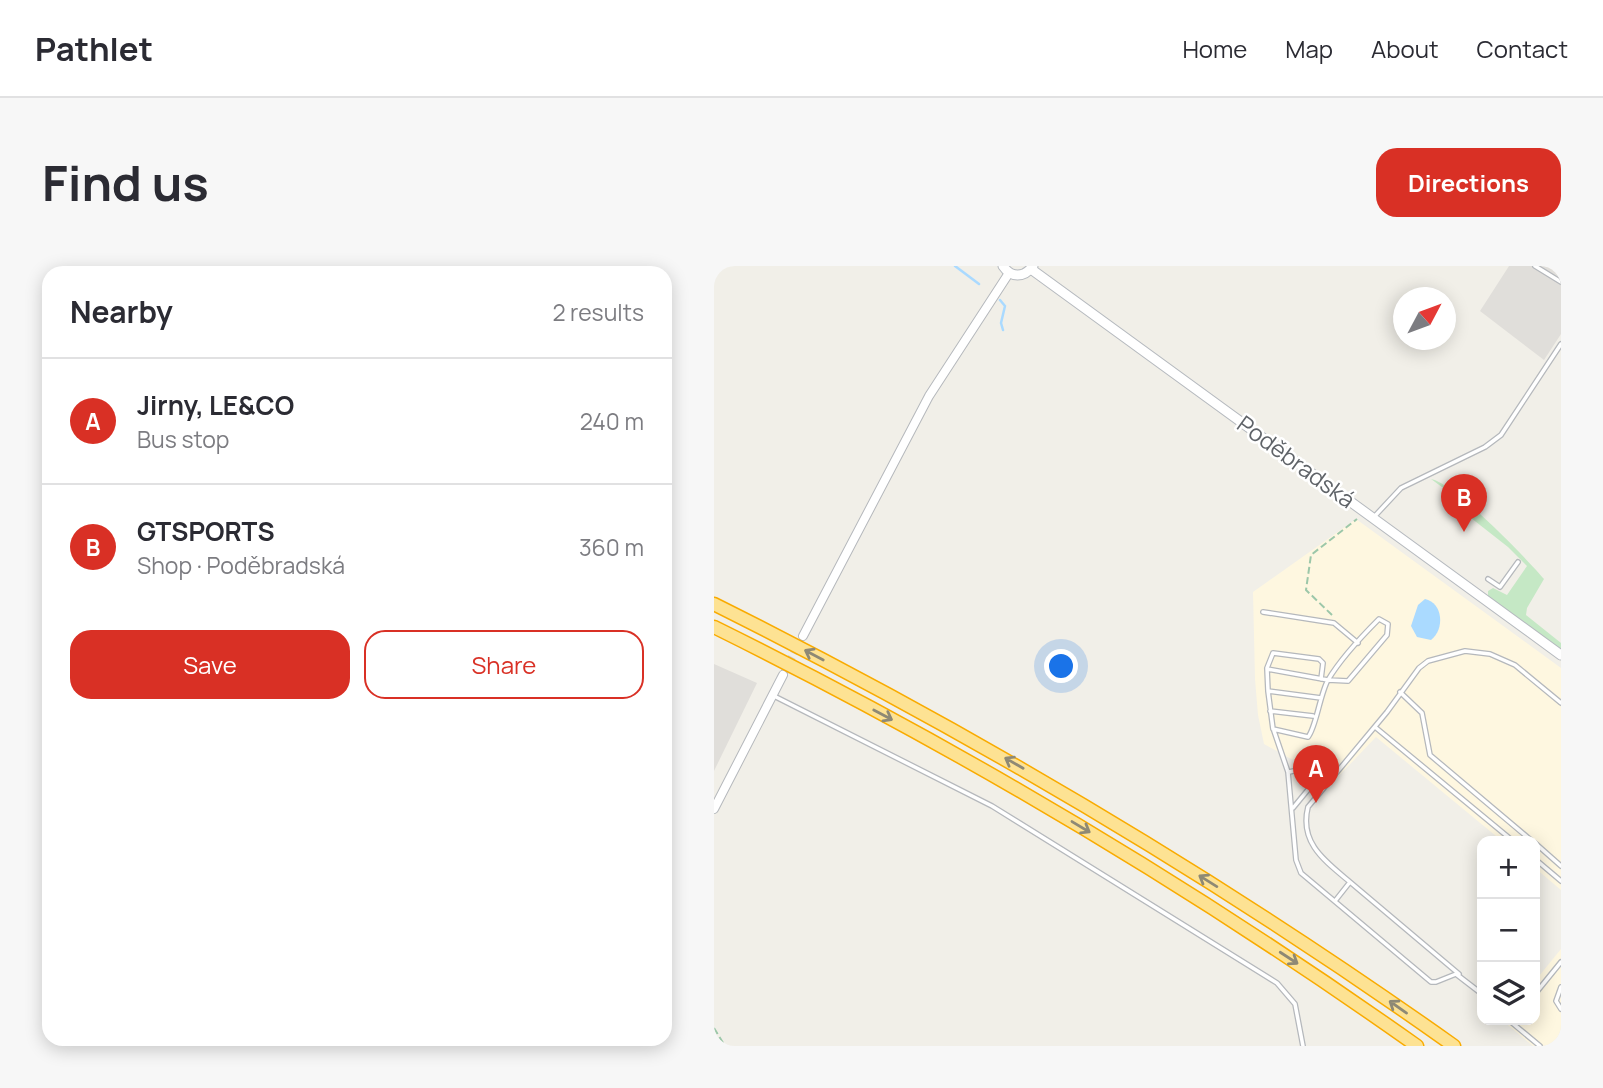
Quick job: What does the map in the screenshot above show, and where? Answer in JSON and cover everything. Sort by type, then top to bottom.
[{"type":"highway","points":[[714,604],[947,725],[1116,823],[1345,970],[1454,1046]]},
{"type":"highway","points":[[714,627],[937,744],[1094,834],[1272,947],[1417,1046]]},
{"type":"main road","name":"Poděbradská","points":[[1006,270],[1018,276],[1032,268],[1561,655]]},
{"type":"street","points":[[803,636],[929,396],[1006,270]]},
{"type":"street","points":[[714,809],[783,675]]},
{"type":"lane","points":[[1535,266],[1561,282]]},
{"type":"lane","points":[[1373,519],[1401,488],[1485,447],[1501,435],[1561,344]]},
{"type":"lane","points":[[1488,579],[1500,587],[1518,562]]},
{"type":"lane","points":[[1262,611],[1334,623],[1357,643]]},
{"type":"lane","points":[[1266,669],[1321,679],[1328,680],[1348,681],[1387,635],[1388,624],[1378,619],[1328,680],[1308,737],[1273,729]]},
{"type":"lane","points":[[1477,990],[1319,856],[1307,836],[1308,807],[1375,727],[1419,668],[1428,662],[1465,651],[1490,654],[1514,665],[1561,703]]},
{"type":"lane","points":[[1321,679],[1323,663],[1318,659],[1273,653],[1266,669],[1273,729],[1288,772],[1298,868],[1304,877],[1431,982],[1452,974],[1461,976]]},
{"type":"lane","points":[[1268,691],[1321,698]]},
{"type":"lane","points":[[1400,692],[1422,713],[1430,755],[1527,836]]},
{"type":"lane","points":[[773,695],[992,806],[1277,984],[1295,1004],[1303,1046]]},
{"type":"lane","points":[[1270,710],[1314,716]]},
{"type":"lane","points":[[1375,727],[1507,836]]},
{"type":"lane","points":[[1288,772],[1298,769],[1316,775],[1316,780],[1291,810]]},
{"type":"lane","points":[[1540,847],[1561,866]]},
{"type":"lane","points":[[1540,863],[1561,881]]},
{"type":"lane","points":[[1334,902],[1350,882]]},
{"type":"lane","points":[[1540,988],[1561,962]]},
{"type":"lane","points":[[1561,987],[1556,1001],[1561,1009]]},
{"type":"lane","points":[[1515,1025],[1540,1046]]},
{"type":"path","points":[[1334,623],[1331,614],[1306,590],[1311,555],[1356,519],[1373,519]]},
{"type":"path","points":[[714,1028],[725,1046]]},
{"type":"shaded area","points":[[1509,266],[1553,266],[1561,271],[1561,334],[1544,360],[1480,311]]},
{"type":"shaded area","points":[[1356,519],[1561,668],[1561,890],[1540,872],[1540,836],[1496,836],[1376,737],[1333,782],[1264,744],[1255,679],[1253,592]]},
{"type":"shaded area","points":[[714,664],[757,683],[714,771]]},
{"type":"shaded area","points":[[1561,949],[1561,1046],[1533,1046],[1508,1025],[1540,1025],[1540,975]]},
{"type":"green space","points":[[1431,479],[1472,507],[1544,579],[1527,608],[1526,615],[1561,643],[1561,650],[1488,597],[1488,591],[1493,588],[1507,595],[1527,566],[1508,547],[1457,507],[1449,507],[1454,496]]},
{"type":"water","points":[[1425,599],[1436,606],[1440,617],[1438,630],[1431,640],[1417,637],[1411,626],[1418,605]]},
{"type":"waterway","points":[[955,266],[979,284]]},
{"type":"waterway","points":[[1000,300],[1005,306],[1001,323],[1003,330]]},
{"type":"tunnel","points":[[783,675],[798,645]]},
{"type":"place","name":"GTSPORTS","points":[[1464,532]]},
{"type":"place","name":"Jirny, LE&CO","points":[[1316,803]]}]
